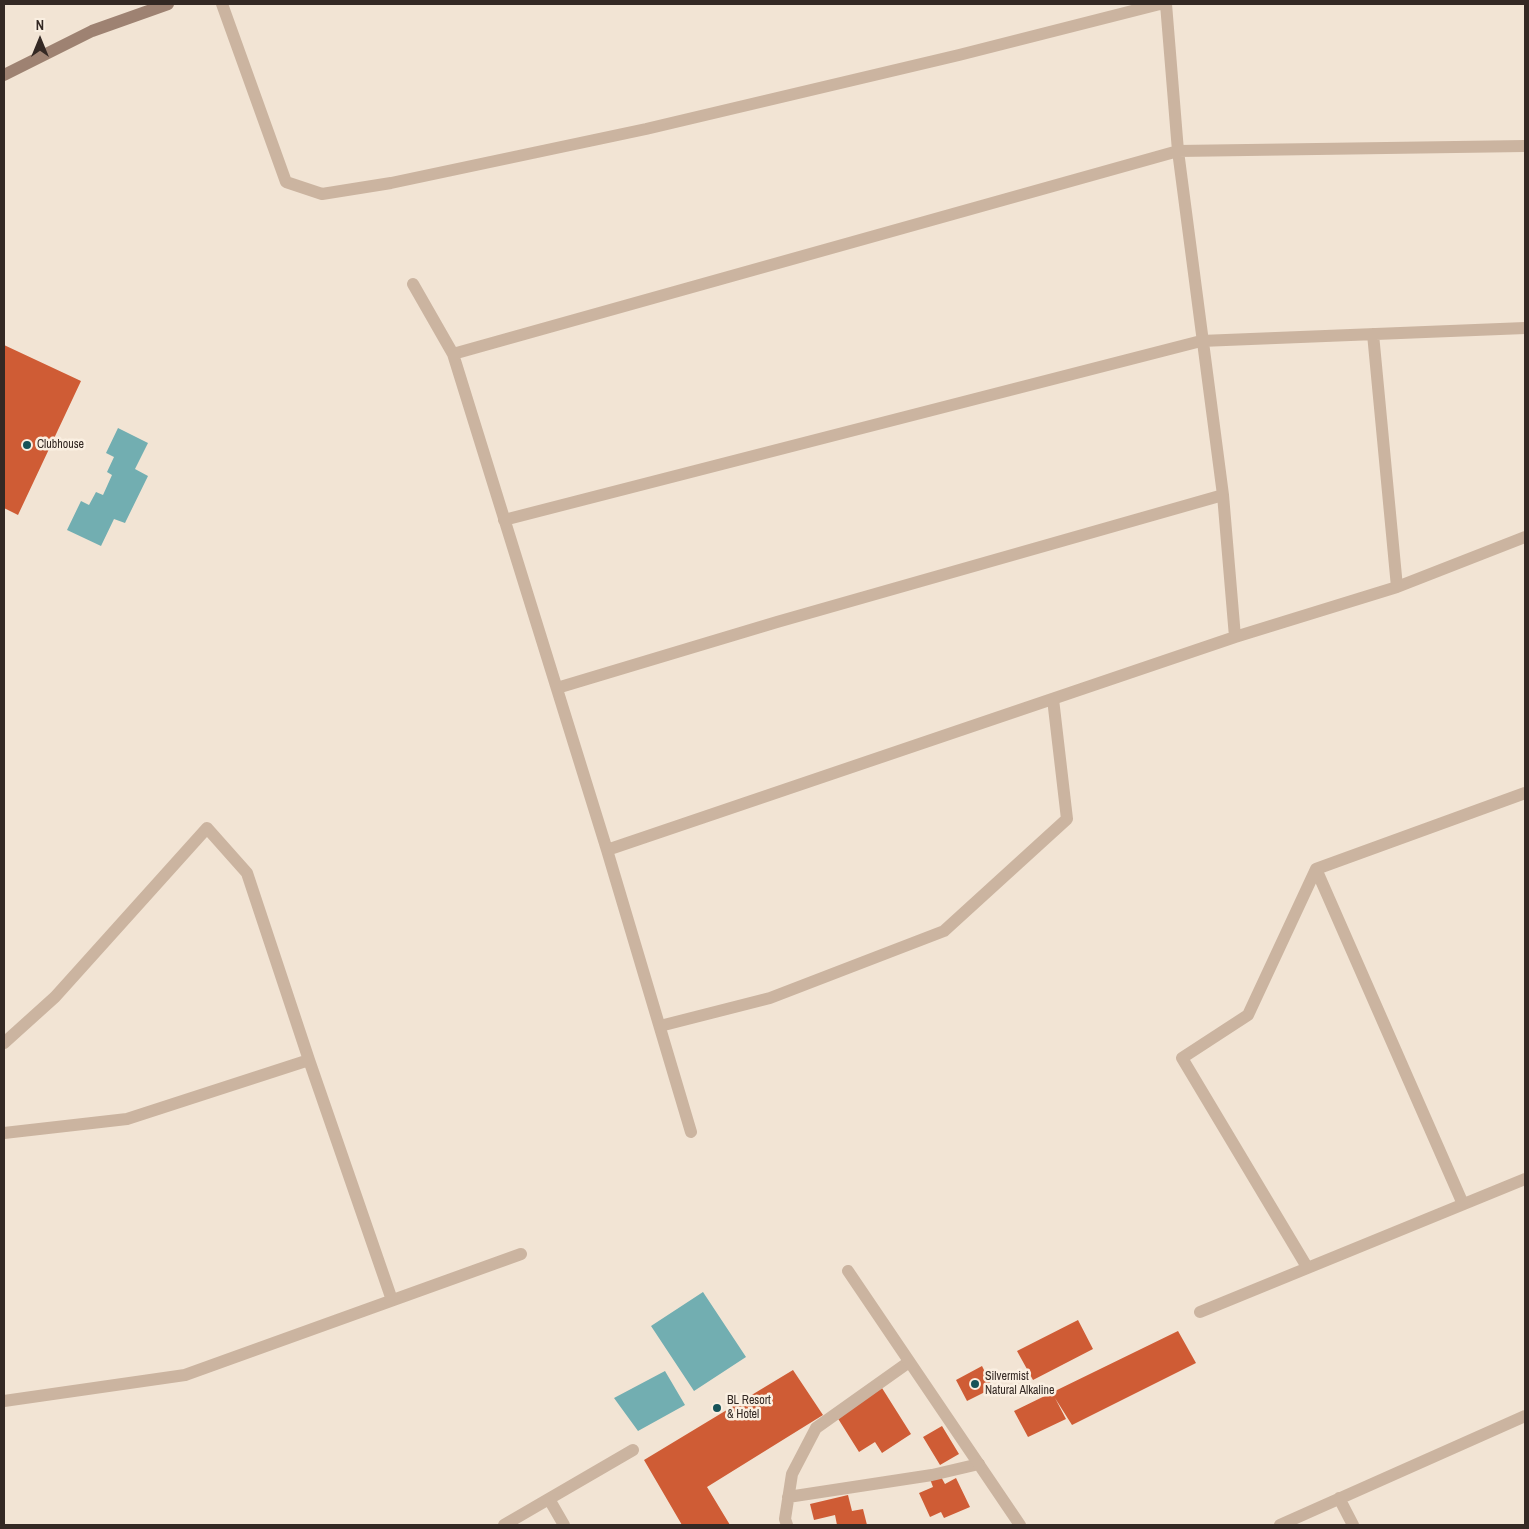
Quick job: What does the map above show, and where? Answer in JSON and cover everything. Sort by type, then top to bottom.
[{"type":"street","points":[[4,75],[92,31],[168,4]]},
{"type":"street","points":[[222,4],[286,182],[322,194],[391,184],[646,129],[959,55],[1160,4]]},
{"type":"street","points":[[1166,4],[1178,151],[1201,341],[1223,496],[1235,637]]},
{"type":"street","points":[[452,354],[1178,151],[1525,146]]},
{"type":"street","points":[[413,284],[452,354],[607,850],[691,1132]]},
{"type":"street","points":[[504,520],[1201,341],[1525,328]]},
{"type":"street","points":[[1372,334],[1397,587]]},
{"type":"street","points":[[557,688],[787,619],[1223,496]]},
{"type":"street","points":[[607,850],[1235,637],[1397,587],[1525,537]]},
{"type":"street","points":[[660,1026],[770,998],[944,931],[1067,819],[1053,699]]},
{"type":"street","points":[[1307,1266],[1182,1058],[1248,1015],[1316,868],[1525,793]]},
{"type":"street","points":[[4,1043],[55,998],[207,828],[247,873],[392,1300]]},
{"type":"street","points":[[1316,868],[1463,1204]]},
{"type":"street","points":[[4,1133],[127,1119],[309,1060]]},
{"type":"street","points":[[1200,1312],[1307,1266],[1525,1179]]},
{"type":"street","points":[[4,1401],[185,1375],[521,1254]]},
{"type":"street","points":[[848,1271],[1020,1525]]},
{"type":"street","points":[[787,1525],[785,1519],[792,1474],[816,1428],[909,1362]]},
{"type":"street","points":[[1280,1525],[1525,1416]]},
{"type":"street","points":[[504,1525],[633,1450]]},
{"type":"street","points":[[788,1497],[932,1475],[979,1464]]},
{"type":"street","points":[[1339,1498],[1353,1525]]},
{"type":"street","points":[[549,1499],[564,1525]]},
{"type":"water","points":[[118,428],[148,443],[135,469],[148,476],[125,523],[114,519],[101,546],[67,530],[81,501],[89,505],[96,492],[103,495],[112,475],[107,472],[114,457],[106,453]]},
{"type":"water","points":[[703,1292],[746,1357],[694,1391],[651,1326]]},
{"type":"water","points":[[665,1371],[685,1405],[638,1431],[614,1398]]},
{"type":"building","name":"Clubhouse","points":[[4,345],[81,381],[18,515],[4,508]]},
{"type":"building","points":[[1078,1320],[1093,1349],[1033,1380],[1017,1351]]},
{"type":"building","points":[[1178,1331],[1196,1363],[1072,1425],[1055,1398],[1066,1419],[1028,1437],[1014,1411]]},
{"type":"building","name":"Silvermist Natural Alkaline","points":[[982,1366],[993,1388],[967,1401],[956,1380]]},
{"type":"building","points":[[793,1370],[823,1415],[707,1487],[730,1525],[682,1525],[644,1460]]},
{"type":"building","points":[[882,1388],[911,1434],[882,1453],[875,1442],[859,1452],[837,1417]]},
{"type":"building","points":[[942,1426],[959,1454],[940,1465],[923,1437]]},
{"type":"building","points":[[940,1475],[945,1484],[956,1478],[970,1507],[944,1518],[941,1512],[930,1517],[919,1493],[933,1487],[930,1479]]},
{"type":"building","points":[[848,1495],[852,1511],[863,1509],[867,1525],[837,1525],[835,1515],[814,1520],[810,1504]]},
{"type":"place","name":"Clubhouse","points":[[27,445]]},
{"type":"place","name":"Silvermist Natural Alkaline","points":[[975,1384]]},
{"type":"place","name":"BL Resort & Hotel","points":[[717,1408]]}]
